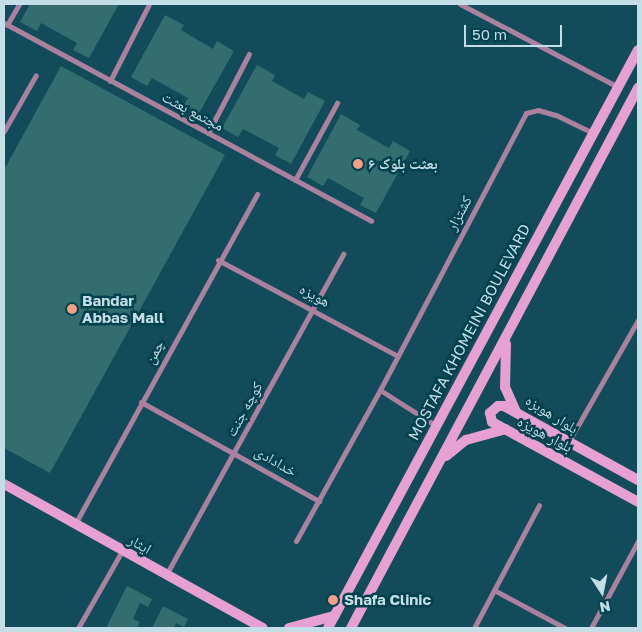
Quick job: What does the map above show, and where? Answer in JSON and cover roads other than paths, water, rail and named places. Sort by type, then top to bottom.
[{"type":"main road","name":"MOSTAFA KHOMEINI BOULEVARD","points":[[328,628],[435,425],[638,50]]},
{"type":"main road","points":[[351,628],[507,338],[638,88]]},
{"type":"main road","name":"بلوار هوبزه","points":[[507,338],[505,387],[516,413],[638,480]]},
{"type":"main road","points":[[506,430],[492,422],[490,413],[498,406],[516,413]]},
{"type":"main road","name":"بلوار هویزه","points":[[438,464],[466,440],[506,430],[638,502]]},
{"type":"main road","name":"ایثار","points":[[4,484],[263,628]]},
{"type":"main road","points":[[289,628],[334,616]]},
{"type":"street","points":[[5,24],[19,4]]},
{"type":"street","points":[[110,80],[149,4]]},
{"type":"street","points":[[460,4],[619,87]]},
{"type":"street","name":"مجتمع بعثت","points":[[5,24],[371,221]]},
{"type":"street","points":[[208,133],[249,54]]},
{"type":"street","points":[[4,131],[36,75]]},
{"type":"street","points":[[295,180],[337,103]]},
{"type":"street","name":"کشتزار","points":[[296,541],[380,390],[526,113],[538,110],[547,112],[594,134]]},
{"type":"street","name":"چمن","points":[[75,524],[218,260],[257,194]]},
{"type":"street","name":"کوچه جنت","points":[[165,575],[343,254]]},
{"type":"street","name":"هویزه","points":[[218,260],[314,309],[398,356]]},
{"type":"street","points":[[568,442],[638,320]]},
{"type":"street","points":[[380,390],[435,425]]},
{"type":"street","name":"خدادادی","points":[[141,402],[319,500]]},
{"type":"street","points":[[474,628],[539,504]]},
{"type":"street","points":[[591,628],[638,541]]},
{"type":"street","points":[[78,628],[122,551]]},
{"type":"street","points":[[494,590],[565,628]]},
{"type":"place","name":"بعثت بلوک ۶","points":[[358,164]]},
{"type":"place","name":"Bandar Abbas Mall","points":[[72,309]]},
{"type":"place","name":"Shafa Clinic","points":[[333,600]]}]
